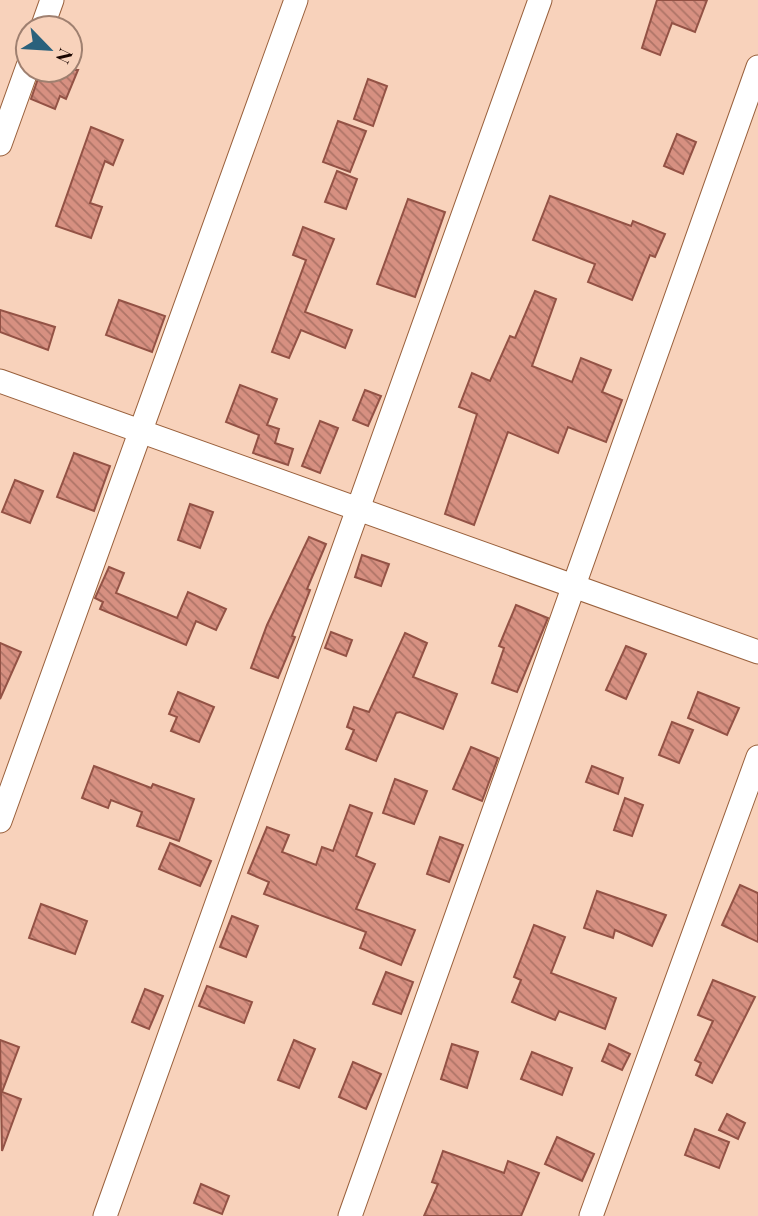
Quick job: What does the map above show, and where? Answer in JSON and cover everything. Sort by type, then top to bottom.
[{"type":"street","points":[[0,821],[296,0]]},
{"type":"street","points":[[104,1216],[540,0]]},
{"type":"street","points":[[350,1216],[758,67]]},
{"type":"street","points":[[0,144],[22,84]]},
{"type":"street","points":[[0,382],[758,652]]},
{"type":"street","points":[[591,1216],[758,757]]},
{"type":"building","points":[[657,0],[707,0],[695,32],[672,23],[660,55],[642,48]]},
{"type":"building","points":[[368,79],[387,86],[373,126],[354,119]]},
{"type":"building","points":[[36,84],[72,84],[66,99],[60,96],[55,109],[31,99]]},
{"type":"building","points":[[338,121],[366,131],[350,172],[323,162]]},
{"type":"building","points":[[91,127],[123,140],[113,165],[105,161],[90,203],[102,207],[91,238],[56,226]]},
{"type":"building","points":[[677,134],[696,142],[683,174],[664,166]]},
{"type":"building","points":[[337,171],[357,179],[346,209],[325,202]]},
{"type":"building","points":[[550,196],[631,226],[633,221],[665,234],[655,257],[650,255],[632,300],[588,282],[595,264],[533,240]]},
{"type":"building","points":[[408,199],[445,212],[415,297],[377,284]]},
{"type":"building","points":[[303,227],[334,239],[305,312],[352,330],[345,348],[301,330],[289,358],[272,352],[306,260],[293,255]]},
{"type":"building","points":[[535,291],[556,299],[532,366],[572,382],[581,358],[611,370],[602,392],[622,400],[606,442],[568,427],[558,453],[508,432],[474,525],[445,514],[477,414],[459,407],[472,373],[490,381],[510,336],[515,338]]},
{"type":"building","points":[[119,300],[165,316],[152,352],[106,335]]},
{"type":"building","points":[[0,310],[55,327],[48,350],[0,332]]},
{"type":"building","points":[[240,385],[277,399],[267,425],[279,429],[275,443],[293,449],[288,465],[253,453],[259,435],[226,422]]},
{"type":"building","points":[[365,390],[381,396],[368,426],[353,420]]},
{"type":"building","points":[[320,421],[338,428],[320,473],[302,466]]},
{"type":"building","points":[[74,453],[110,466],[94,511],[57,497]]},
{"type":"building","points":[[15,480],[43,491],[30,523],[2,512]]},
{"type":"building","points":[[190,504],[213,512],[200,548],[178,540]]},
{"type":"building","points":[[309,537],[326,544],[307,589],[310,590],[292,636],[295,637],[278,678],[251,668],[267,625]]},
{"type":"building","points":[[362,555],[389,564],[381,586],[355,577]]},
{"type":"building","points":[[109,567],[124,573],[116,593],[177,618],[188,592],[226,609],[216,630],[196,621],[186,645],[100,609],[103,602],[95,598]]},
{"type":"building","points":[[516,605],[548,618],[517,692],[492,683],[504,648],[499,646]]},
{"type":"building","points":[[331,632],[352,640],[346,656],[325,648]]},
{"type":"building","points":[[405,633],[427,643],[413,677],[457,694],[443,729],[400,712],[396,713],[376,761],[346,749],[354,730],[347,727],[354,707],[369,712]]},
{"type":"building","points":[[0,643],[21,652],[0,699]]},
{"type":"building","points":[[626,646],[646,654],[626,699],[606,690]]},
{"type":"building","points":[[178,692],[214,707],[199,742],[171,731],[177,717],[169,714]]},
{"type":"building","points":[[698,692],[739,708],[727,735],[688,718]]},
{"type":"building","points":[[672,722],[693,730],[679,763],[659,755]]},
{"type":"building","points":[[471,747],[498,758],[482,801],[453,789]]},
{"type":"building","points":[[94,766],[151,788],[153,784],[194,799],[179,841],[137,826],[142,812],[111,800],[108,808],[82,798]]},
{"type":"building","points":[[592,766],[623,778],[618,794],[586,782]]},
{"type":"building","points":[[395,779],[427,791],[414,824],[383,813]]},
{"type":"building","points":[[625,798],[643,805],[632,836],[614,830]]},
{"type":"building","points":[[350,805],[372,813],[356,856],[375,864],[356,909],[415,930],[401,965],[360,948],[366,932],[264,894],[269,882],[248,873],[267,827],[289,835],[282,852],[316,865],[322,847],[333,851]]},
{"type":"building","points":[[440,837],[463,845],[449,882],[427,874]]},
{"type":"building","points":[[170,843],[211,861],[200,886],[159,869]]},
{"type":"building","points":[[740,885],[758,893],[758,942],[722,925]]},
{"type":"building","points":[[597,891],[666,915],[652,946],[615,930],[613,938],[584,928]]},
{"type":"building","points":[[41,904],[87,921],[75,954],[29,938]]},
{"type":"building","points":[[232,916],[258,926],[246,957],[220,947]]},
{"type":"building","points":[[534,925],[565,937],[551,973],[616,998],[605,1029],[559,1011],[555,1020],[512,1002],[521,980],[514,977]]},
{"type":"building","points":[[386,972],[413,982],[401,1014],[373,1004]]},
{"type":"building","points":[[713,980],[755,997],[712,1083],[696,1075],[701,1063],[695,1060],[713,1021],[698,1015]]},
{"type":"building","points":[[207,986],[252,1002],[244,1023],[199,1006]]},
{"type":"building","points":[[145,989],[163,996],[149,1029],[132,1022]]},
{"type":"building","points":[[0,1040],[19,1047],[2,1092],[21,1099],[2,1151]]},
{"type":"building","points":[[294,1040],[315,1049],[299,1088],[278,1080]]},
{"type":"building","points":[[452,1044],[478,1052],[467,1088],[441,1079]]},
{"type":"building","points":[[609,1044],[630,1054],[622,1070],[602,1061]]},
{"type":"building","points":[[532,1052],[572,1068],[562,1095],[521,1079]]},
{"type":"building","points":[[353,1062],[381,1074],[366,1109],[339,1097]]},
{"type":"building","points":[[727,1114],[745,1123],[738,1139],[719,1130]]},
{"type":"building","points":[[695,1129],[729,1142],[719,1168],[685,1155]]},
{"type":"building","points":[[557,1137],[594,1154],[582,1181],[545,1164]]},
{"type":"building","points":[[443,1151],[504,1173],[508,1161],[539,1173],[521,1216],[424,1216],[438,1184],[432,1182]]},
{"type":"building","points":[[201,1184],[229,1196],[222,1214],[194,1203]]}]
